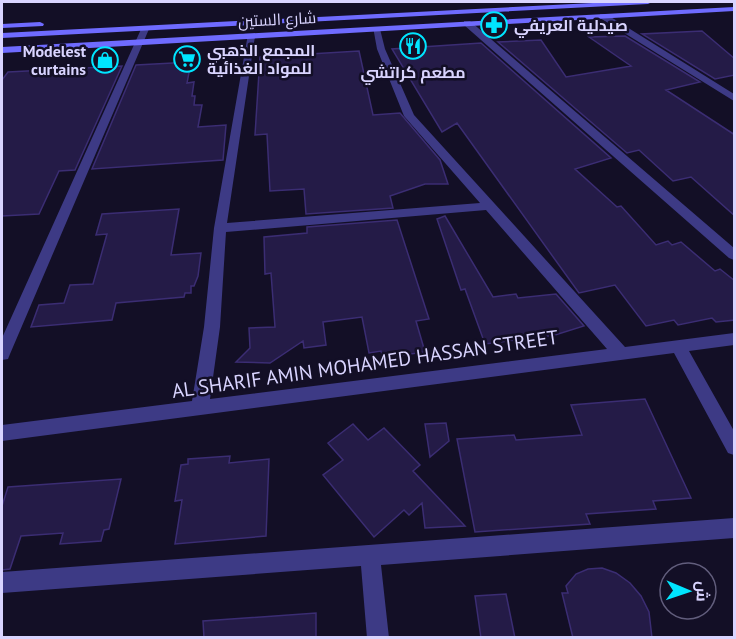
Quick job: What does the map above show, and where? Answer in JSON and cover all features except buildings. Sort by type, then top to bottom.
[{"type":"main road","points":[[231,14],[394,4],[475,2]]},
{"type":"main road","points":[[620,2],[633,15]]},
{"type":"main road","name":"شارع الستين","points":[[2,36],[648,2]]},
{"type":"main road","points":[[597,3],[603,16]]},
{"type":"main road","name":"شارع الستين","points":[[2,50],[735,9]]},
{"type":"main road","points":[[2,26],[47,23]]},
{"type":"main road","points":[[192,39],[195,26]]},
{"type":"street","points":[[603,16],[735,98]]},
{"type":"street","points":[[467,23],[735,255]]},
{"type":"street","points":[[2,354],[145,28]]},
{"type":"street","points":[[376,28],[381,49],[409,116],[619,351]]},
{"type":"street","points":[[200,406],[212,327],[220,228],[251,36]]},
{"type":"street","points":[[220,228],[489,206]]},
{"type":"street","name":"AL SHARIF AMIN MOHAMED HASSAN STREET","points":[[2,433],[619,351],[735,339]]},
{"type":"street","points":[[678,345],[735,447]]},
{"type":"street","points":[[2,583],[735,528]]},
{"type":"street","points":[[370,555],[378,638]]},
{"type":"place","name":"صيدلية العريفي","points":[[494,25]]},
{"type":"place","name":"مطعم كراتشي","points":[[413,46]]},
{"type":"place","name":"المجمع الذهبي للمواد الغذائية","points":[[187,59]]},
{"type":"place","name":"Modelest curtains","points":[[105,60]]}]
